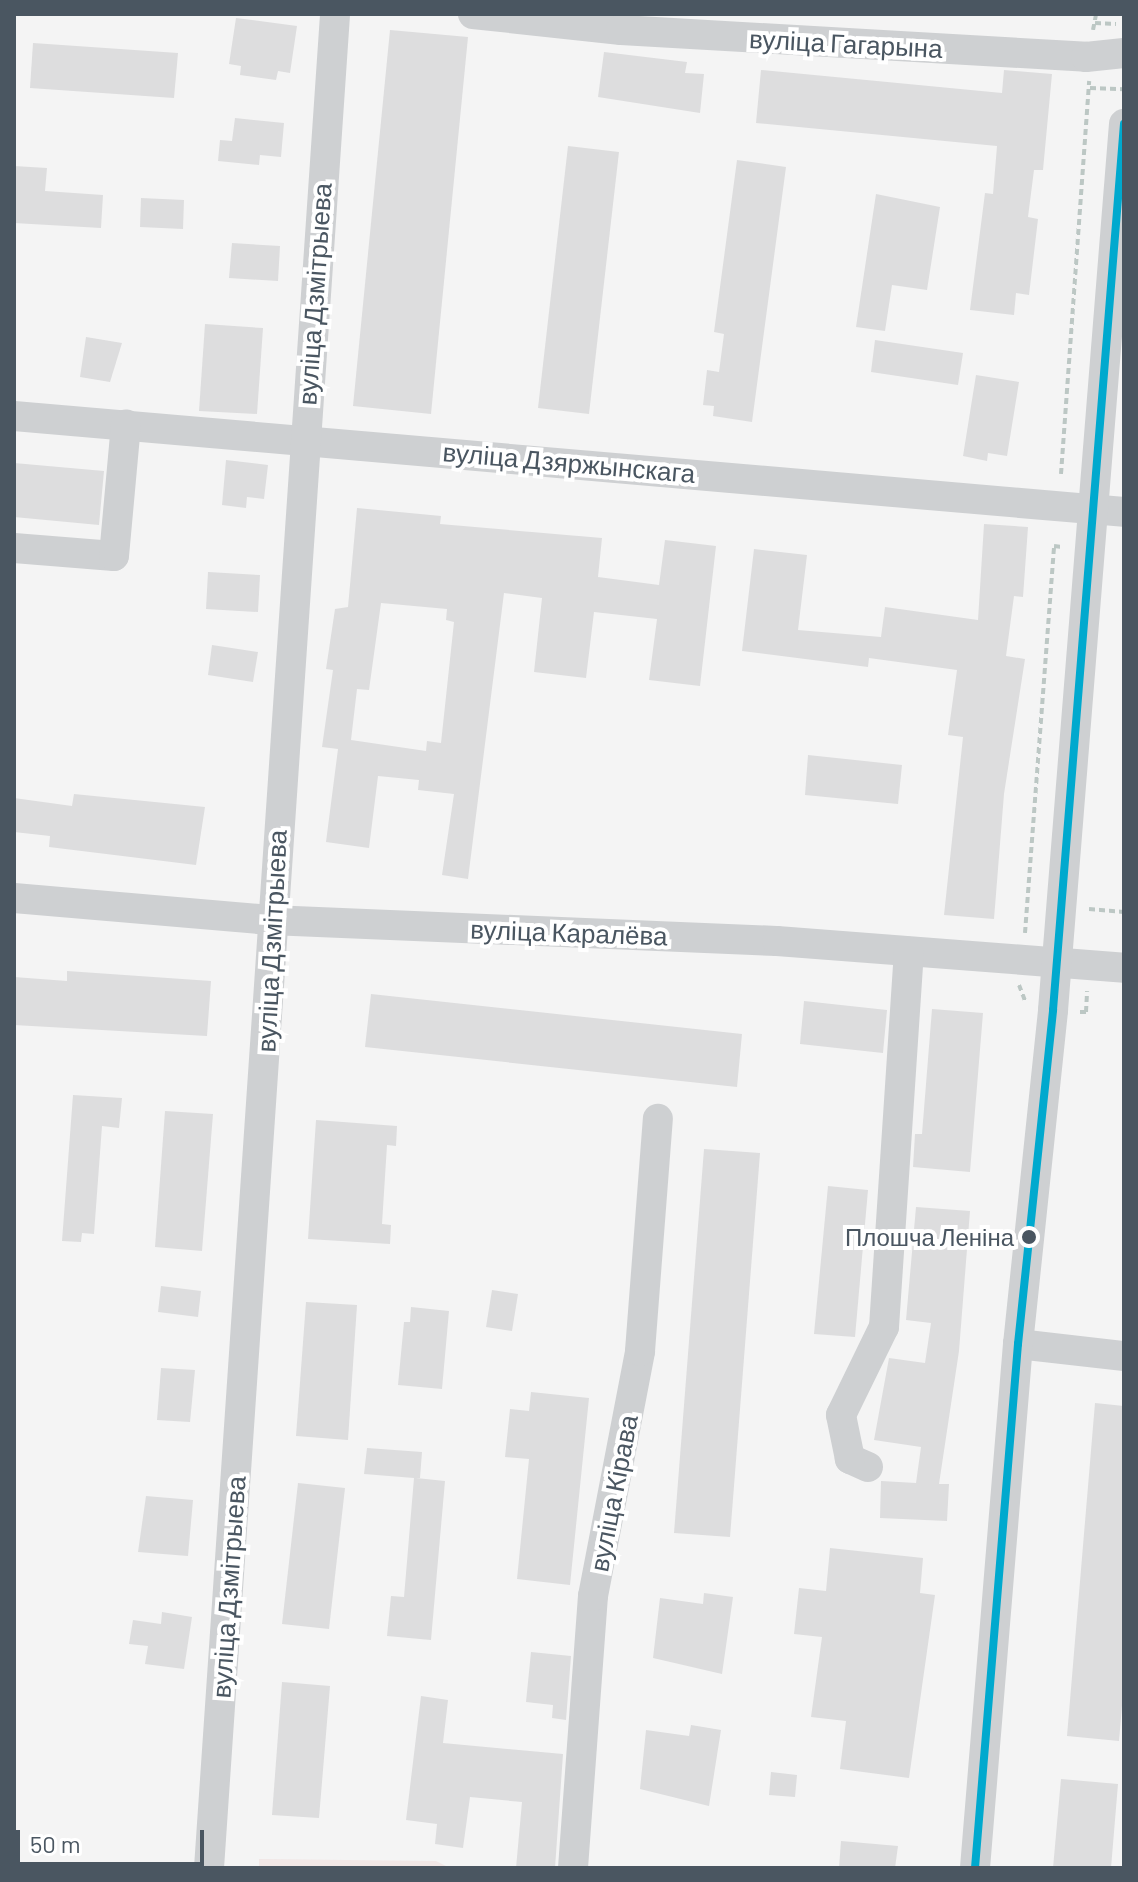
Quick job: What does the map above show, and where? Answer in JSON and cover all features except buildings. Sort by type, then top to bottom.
[{"type":"street","name":"вуліца Дзмітрыева","points":[[209,1868],[270,920],[335,14]]},
{"type":"street","name":"вуліца Гагарына","points":[[473,14],[622,22],[1086,57],[1124,53]]},
{"type":"street","points":[[975,1868],[1124,124]]},
{"type":"street","name":"вуліца Дзяржынскага","points":[[14,416],[1124,512]]},
{"type":"street","points":[[14,548],[114,556],[126,425]]},
{"type":"street","name":"вуліца Каралёва","points":[[14,898],[270,920],[909,952],[1124,968]]},
{"type":"street","points":[[868,1467],[850,1459],[841,1415],[884,1327],[909,952]]},
{"type":"street","name":"вуліца Кірава","points":[[573,1868],[593,1596],[640,1351],[658,1119]]},
{"type":"street","points":[[1018,1344],[1124,1356]]},
{"type":"path","points":[[1061,474],[1090,88],[1086,57],[1096,14]]},
{"type":"path","points":[[1095,23],[1124,25]]},
{"type":"path","points":[[1090,88],[1124,89]]},
{"type":"shaded area","points":[[259,1859],[436,1861],[450,1868],[259,1868]]},
{"type":"transit line","points":[[975,1868],[1018,1344],[1053,1010],[1124,124]]},
{"type":"place","name":"Плошча Леніна","points":[[1029,1237]]}]
